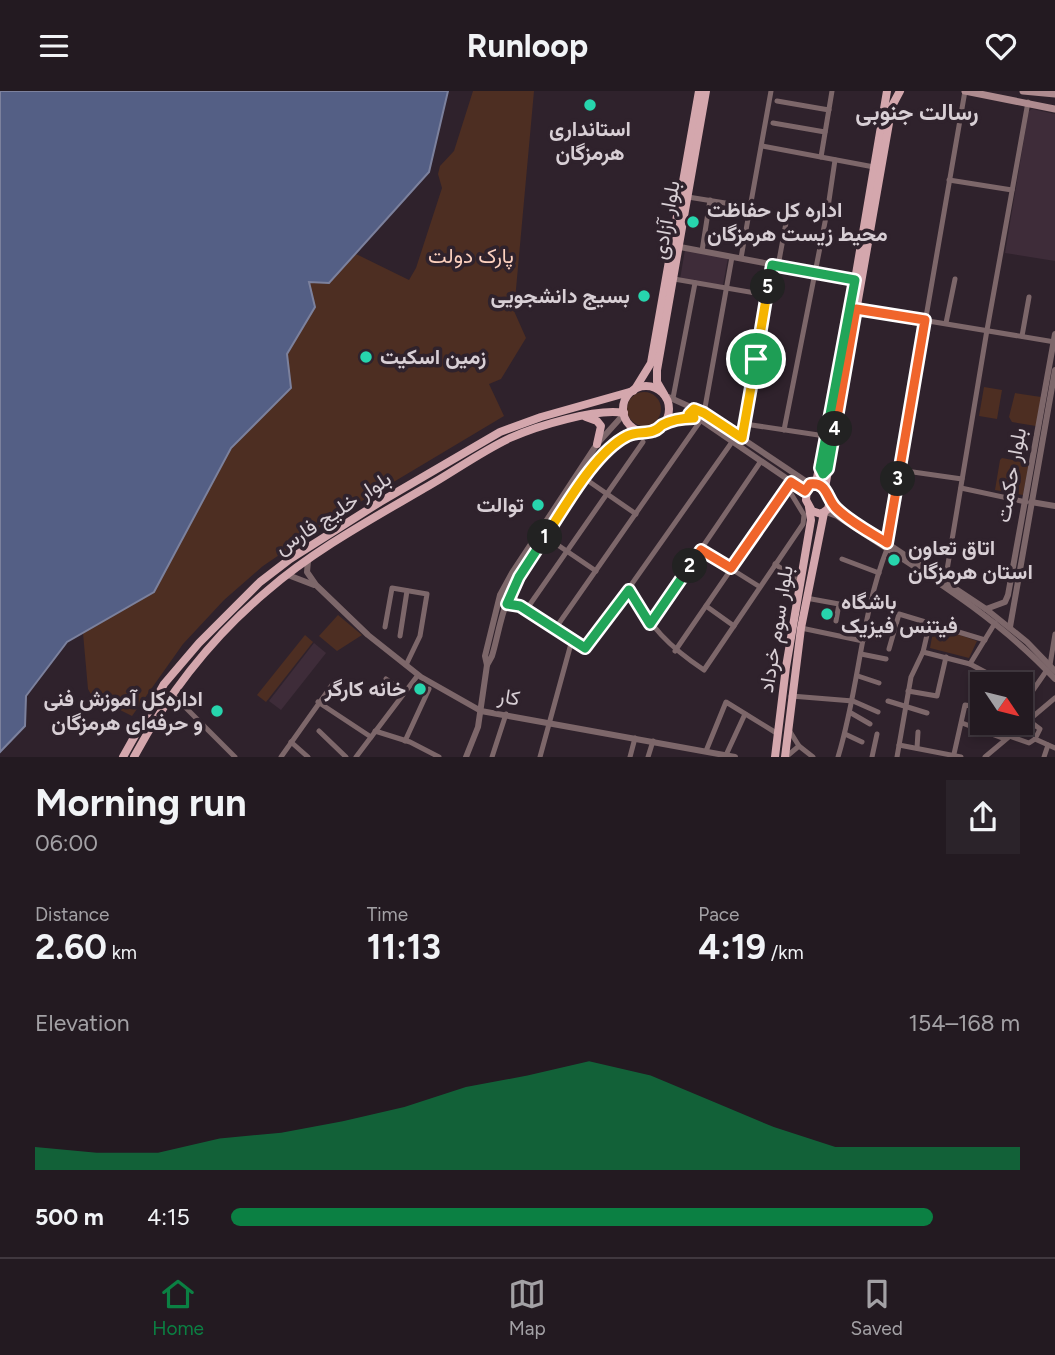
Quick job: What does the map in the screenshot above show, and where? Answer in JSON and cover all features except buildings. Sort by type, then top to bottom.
[{"type":"main road","name":"بلوار آزادی","points":[[634,390],[651,363],[699,91]]},
{"type":"main road","name":"بلوار آزادی","points":[[667,396],[657,382],[657,370],[706,91]]},
{"type":"main road","points":[[887,91],[888,106],[856,309],[824,468],[810,486],[808,506],[815,513],[825,512],[830,501],[825,488],[824,468],[825,436],[874,167],[888,106],[900,91]]},
{"type":"main road","points":[[965,91],[1028,102],[1052,101]]},
{"type":"main road","points":[[1027,92],[1052,101]]},
{"type":"main road","points":[[1028,102],[1052,101]]},
{"type":"main road","points":[[650,386],[667,396],[669,413],[664,424],[656,431],[640,432],[629,424],[624,414],[625,401],[634,390],[650,386]]},
{"type":"main road","name":"بلوار خلیج فارس","points":[[123,757],[164,684],[192,651],[260,582],[290,559],[380,502],[500,432],[634,390]]},
{"type":"main road","name":"بلوار خلیج فارس","points":[[136,753],[172,694],[206,651],[267,591],[308,561],[510,438],[604,411],[624,414]]},
{"type":"main road","points":[[583,416],[600,423],[597,444]]},
{"type":"main road","points":[[810,486],[825,488]]},
{"type":"main road","name":"بلوار سوم خرداد","points":[[775,757],[811,520],[808,506]]},
{"type":"main road","name":"بلوار سوم خرداد","points":[[785,757],[801,628],[825,512]]},
{"type":"main road","points":[[809,533],[814,528],[819,531]]},
{"type":"street","points":[[741,258],[771,91]]},
{"type":"street","points":[[821,157],[832,91]]},
{"type":"street","points":[[838,757],[851,713],[863,641],[887,546],[965,91]]},
{"type":"street","points":[[777,101],[829,110]]},
{"type":"street","points":[[945,582],[1028,102]]},
{"type":"street","points":[[774,123],[825,132]]},
{"type":"street","points":[[762,146],[874,167]]},
{"type":"street","points":[[784,430],[835,160]]},
{"type":"street","points":[[949,180],[1012,190]]},
{"type":"street","points":[[688,197],[750,207]]},
{"type":"street","points":[[702,251],[710,200]]},
{"type":"street","points":[[742,438],[767,295],[788,212]]},
{"type":"street","points":[[680,247],[855,280]]},
{"type":"street","points":[[701,411],[732,257]]},
{"type":"street","points":[[674,279],[767,295]]},
{"type":"street","points":[[946,323],[955,279]]},
{"type":"street","points":[[695,283],[667,396],[701,411],[810,486]]},
{"type":"street","points":[[1022,336],[1029,297]]},
{"type":"street","points":[[856,309],[1055,339]]},
{"type":"street","name":"بلوار حکمت","points":[[1010,627],[1027,502],[1055,339]]},
{"type":"street","name":"بلوار حکمت","points":[[986,609],[1005,602],[1008,595],[1055,370]]},
{"type":"street","points":[[629,590],[650,624],[675,650],[704,670],[803,524],[804,515],[789,484],[689,411],[701,411]]},
{"type":"street","points":[[466,757],[478,727],[487,665],[485,656],[500,595],[525,552],[597,444],[624,414]]},
{"type":"street","points":[[664,424],[697,419]]},
{"type":"street","points":[[555,629],[636,514],[697,419]]},
{"type":"street","points":[[745,424],[825,436]]},
{"type":"street","points":[[487,665],[511,592],[584,478],[603,456],[626,436],[640,432]]},
{"type":"street","points":[[526,610],[643,442]]},
{"type":"street","points":[[511,592],[520,606],[583,647],[587,646],[732,442]]},
{"type":"street","points":[[650,624],[761,461]]},
{"type":"street","points":[[899,470],[962,479]]},
{"type":"street","points":[[584,478],[636,514]]},
{"type":"street","points":[[789,484],[810,486]]},
{"type":"street","points":[[675,650],[789,484]]},
{"type":"street","points":[[961,488],[1055,506]]},
{"type":"street","points":[[830,501],[842,514],[995,623],[1051,669]]},
{"type":"street","points":[[825,512],[837,516],[887,546],[986,609],[1010,627],[1051,669],[1055,679]]},
{"type":"street","points":[[546,537],[596,571]]},
{"type":"street","points":[[701,550],[760,587]]},
{"type":"street","points":[[842,559],[879,573]]},
{"type":"street","points":[[308,561],[307,572],[316,586]]},
{"type":"street","points":[[775,564],[800,582]]},
{"type":"street","points":[[288,575],[316,586]]},
{"type":"street","name":"کار","points":[[316,586],[368,635],[418,675],[481,711],[735,757]]},
{"type":"street","points":[[385,627],[392,588],[427,594],[421,636],[406,665]]},
{"type":"street","points":[[400,636],[407,591]]},
{"type":"street","points":[[806,598],[839,604],[836,621]]},
{"type":"street","points":[[507,604],[520,606]]},
{"type":"street","points":[[706,605],[734,626]]},
{"type":"street","points":[[889,649],[899,614],[985,640]]},
{"type":"street","points":[[897,757],[911,677],[923,652],[930,622]]},
{"type":"street","points":[[970,664],[995,623]]},
{"type":"street","points":[[801,628],[863,641]]},
{"type":"street","points":[[1033,690],[1051,669],[1055,634]]},
{"type":"street","points":[[540,757],[572,640]]},
{"type":"street","points":[[923,652],[970,664],[985,672]]},
{"type":"street","points":[[861,654],[886,659]]},
{"type":"street","points":[[908,691],[937,696],[946,657]]},
{"type":"street","points":[[366,757],[358,754],[418,675]]},
{"type":"street","points":[[858,676],[879,683]]},
{"type":"street","points":[[386,679],[405,692]]},
{"type":"street","points":[[281,757],[332,685]]},
{"type":"street","points":[[405,741],[429,689]]},
{"type":"street","points":[[172,694],[234,757]]},
{"type":"street","points":[[791,696],[853,701],[878,712]]},
{"type":"street","points":[[1033,716],[1055,698]]},
{"type":"street","points":[[888,701],[927,713]]},
{"type":"street","points":[[318,702],[373,734],[405,741],[439,757]]},
{"type":"street","points":[[706,751],[726,702],[778,734]]},
{"type":"street","points":[[899,745],[931,753],[958,755],[965,705],[970,706]]},
{"type":"street","points":[[851,713],[870,724]]},
{"type":"street","points":[[492,757],[506,714]]},
{"type":"street","points":[[726,755],[745,714]]},
{"type":"street","points":[[962,723],[1029,743],[1035,739],[1040,729],[1033,722]]},
{"type":"street","points":[[787,727],[799,745],[813,757]]},
{"type":"street","points":[[319,731],[346,757]]},
{"type":"street","points":[[917,748],[918,732]]},
{"type":"street","points":[[845,734],[862,742]]},
{"type":"street","points":[[872,757],[877,734]]},
{"type":"street","points":[[985,757],[1011,735]]},
{"type":"street","points":[[629,757],[635,738]]},
{"type":"street","points":[[1035,739],[1052,746],[1044,757]]},
{"type":"street","points":[[648,757],[653,741]]},
{"type":"street","points":[[291,742],[308,757]]},
{"type":"street","points":[[785,757],[799,745]]},
{"type":"street","points":[[419,757],[424,748]]},
{"type":"street","points":[[136,753],[146,757]]},
{"type":"shaded area","points":[[1032,109],[1055,114],[1055,261],[1005,253],[1027,121]]},
{"type":"shaded area","points":[[685,250],[728,258],[723,285],[680,279]]},
{"type":"shaded area","points":[[314,643],[326,653],[281,710],[269,701]]},
{"type":"green space","name":"پارک دولت","points":[[473,91],[534,91],[514,311],[526,338],[501,379],[489,384],[504,416],[335,517],[263,566],[224,600],[183,644],[132,716],[92,696],[88,689],[83,633],[154,592],[231,448],[291,388],[287,354],[315,307],[309,282],[329,283],[356,254],[409,280],[416,268],[442,188],[438,174],[440,166],[454,151]]},
{"type":"green space","points":[[984,387],[1002,390],[997,419],[979,416]]},
{"type":"green space","points":[[644,392],[656,397],[661,409],[656,421],[644,426],[632,421],[627,409],[632,397]]},
{"type":"green space","points":[[1015,393],[1041,397],[1036,426],[1012,422],[1009,417]]},
{"type":"green space","points":[[1002,458],[1029,463],[1023,495],[995,490]]},
{"type":"green space","points":[[338,615],[362,635],[337,651],[319,636]]},
{"type":"green space","points":[[934,626],[977,641],[969,658],[930,648]]},
{"type":"green space","points":[[305,635],[313,642],[266,702],[257,695]]},
{"type":"water","points":[[0,91],[448,91],[429,172],[329,283],[309,282],[315,307],[287,354],[291,388],[231,448],[154,592],[67,642],[26,696],[25,726],[0,752]]},
{"type":"place","name":"استانداری هرمزگان","points":[[590,105]]},
{"type":"place","name":"اداره کل حفاظت محیط زیست هرمزگان","points":[[693,222]]},
{"type":"place","name":"بسیج دانشجویی","points":[[644,296]]},
{"type":"place","name":"زمین اسکیت","points":[[366,357]]},
{"type":"place","name":"توالت","points":[[538,505]]},
{"type":"place","name":"اتاق تعاون استان هرمزگان","points":[[894,560]]},
{"type":"place","name":"باشگاه فیتنس فیزیک","points":[[827,614]]},
{"type":"place","name":"خانه کارگر","points":[[420,689]]},
{"type":"place","name":"اداره‌کل آموزش فنى و حرفه‌اى هرمزگان","points":[[217,711]]},
{"type":"district","name":"رسالت جنوبی","points":[[917,112]]},
{"type":"route","points":[[772,265],[855,280],[825,436],[820,468],[823,474],[828,469],[856,309],[925,320],[887,543],[842,514],[830,501],[825,488],[816,483],[810,484],[805,491],[791,482],[731,568],[701,550],[650,624],[629,590],[585,648],[520,606],[507,604],[519,577],[584,478],[603,456],[626,436],[656,431],[664,424],[694,418],[689,411],[699,409],[742,438],[756,359],[772,265]]}]
